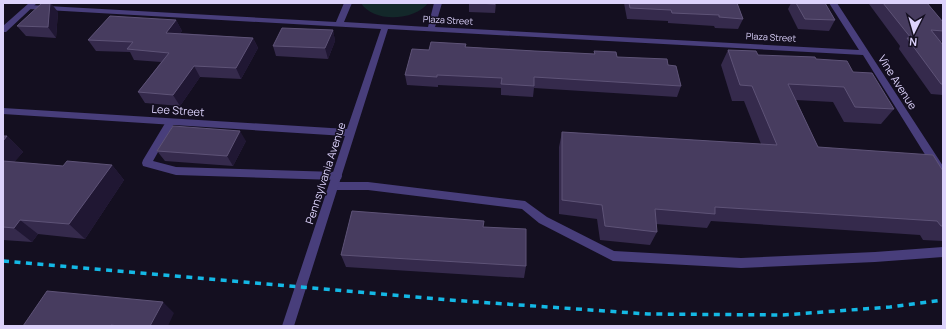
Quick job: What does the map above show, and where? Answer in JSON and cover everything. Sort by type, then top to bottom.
[{"type":"street","points":[[340,24],[348,3]]},
{"type":"street","points":[[431,29],[438,3]]},
{"type":"street","name":"Vine Avenue","points":[[833,3],[866,52],[943,174]]},
{"type":"street","points":[[3,30],[31,5]]},
{"type":"street","name":"Plaza Street","points":[[31,5],[340,24],[866,52]]},
{"type":"street","name":"Pennsylvania Avenue","points":[[288,326],[385,26]]},
{"type":"street","name":"Lee Street","points":[[3,111],[351,133]]},
{"type":"street","points":[[170,122],[147,163],[176,171],[335,181],[525,205],[542,220],[613,256],[741,263],[875,257],[943,252]]},
{"type":"green space","points":[[361,3],[428,3],[422,9],[414,13],[404,16],[384,17],[375,14]]},
{"type":"building","points":[[42,3],[50,3],[48,27],[17,26]]},
{"type":"building","points":[[629,3],[737,3],[743,19],[719,17],[719,15],[672,13],[671,10],[630,8]]},
{"type":"building","points":[[796,3],[825,3],[835,20],[805,19]]},
{"type":"building","points":[[883,3],[927,3],[943,22],[943,31],[931,30],[943,45],[943,84],[941,84],[907,38],[911,38]]},
{"type":"building","points":[[110,16],[176,20],[166,33],[253,38],[236,68],[194,66],[173,95],[138,92],[169,53],[127,49],[133,42],[88,40]]},
{"type":"building","points":[[282,28],[333,30],[325,48],[273,46]]},
{"type":"building","points":[[431,42],[466,44],[465,47],[535,51],[595,54],[594,51],[616,52],[617,57],[667,59],[668,65],[676,66],[681,86],[534,77],[534,86],[501,84],[502,78],[405,75],[412,49],[429,50]]},
{"type":"building","points":[[728,50],[756,51],[758,55],[815,57],[816,59],[847,61],[853,72],[872,73],[894,109],[855,107],[844,87],[788,84],[818,147],[933,155],[943,171],[943,226],[941,226],[937,221],[715,207],[715,214],[655,209],[657,232],[605,226],[602,205],[562,200],[562,132],[777,145],[752,86],[740,85]]},
{"type":"building","points":[[173,126],[240,131],[227,156],[157,151]]},
{"type":"building","points":[[3,161],[63,166],[67,161],[112,165],[69,224],[20,220],[14,228],[3,227]]},
{"type":"building","points":[[352,211],[484,221],[483,227],[526,229],[526,266],[341,255]]},
{"type":"building","points":[[47,291],[163,302],[150,326],[23,326]]},
{"type":"railway","points":[[3,261],[449,300],[648,314],[783,315],[890,307],[943,300]]}]
